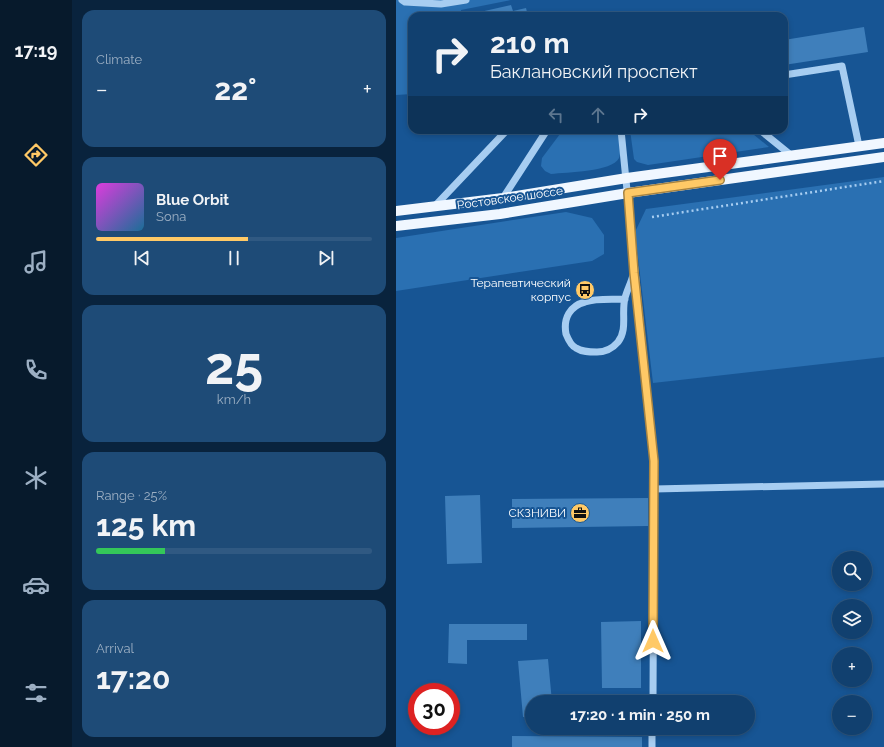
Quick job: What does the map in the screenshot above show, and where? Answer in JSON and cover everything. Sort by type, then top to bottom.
[{"type":"main road","name":"Ростовское шоссе","points":[[396,211],[504,198],[627,178],[884,143]]},
{"type":"main road","name":"Ростовское шоссе","points":[[396,226],[500,214],[628,193],[884,157]]},
{"type":"street","points":[[402,0],[405,2],[441,4],[466,0]]},
{"type":"street","points":[[788,74],[842,66],[859,146]]},
{"type":"street","points":[[434,207],[503,134]]},
{"type":"street","points":[[504,198],[544,134]]},
{"type":"street","points":[[622,134],[627,178],[634,273],[651,419],[654,489],[652,695]]},
{"type":"street","points":[[765,134],[792,156]]},
{"type":"street","points":[[625,299],[586,301],[572,308],[566,316],[564,325],[568,339],[574,348],[586,352],[602,352],[612,348],[622,335],[625,299],[634,273]]},
{"type":"street","points":[[654,489],[884,484]]},
{"type":"street","points":[[652,735],[652,747]]},
{"type":"path","points":[[652,217],[884,181]]},
{"type":"shaded area","points":[[396,0],[511,0],[461,10],[461,12],[408,12],[408,94],[396,95]]},
{"type":"shaded area","points":[[560,134],[618,134],[620,148],[619,158],[615,163],[599,169],[551,174],[545,171],[541,166],[542,158]]},
{"type":"shaded area","points":[[631,134],[753,134],[769,147],[648,165],[637,162],[634,159]]},
{"type":"shaded area","points":[[884,177],[884,357],[653,383],[635,232],[646,209]]},
{"type":"shaded area","points":[[566,212],[592,218],[604,235],[604,254],[592,261],[396,291],[396,238]]},
{"type":"building","points":[[511,5],[513,11],[526,8],[527,12],[480,12]]},
{"type":"building","points":[[864,27],[868,52],[788,64],[788,39]]},
{"type":"building","points":[[480,495],[482,563],[447,564],[445,496]]},
{"type":"building","name":"СКЗНИВИ","points":[[648,498],[648,526],[512,528],[512,499]]},
{"type":"building","points":[[641,621],[641,688],[602,688],[601,622]]},
{"type":"building","points":[[449,624],[527,624],[527,640],[467,640],[467,664],[448,663]]},
{"type":"building","points":[[548,659],[551,695],[525,695],[525,717],[523,717],[518,661]]},
{"type":"building","points":[[512,736],[642,737],[642,747],[512,747]]},
{"type":"place","name":"Терапевтический корпус","points":[[585,290]]},
{"type":"place","name":"СКЗНИВИ","points":[[580,513]]},
{"type":"route","points":[[653,641],[654,461],[651,419],[634,273],[628,193],[720,180]]}]
